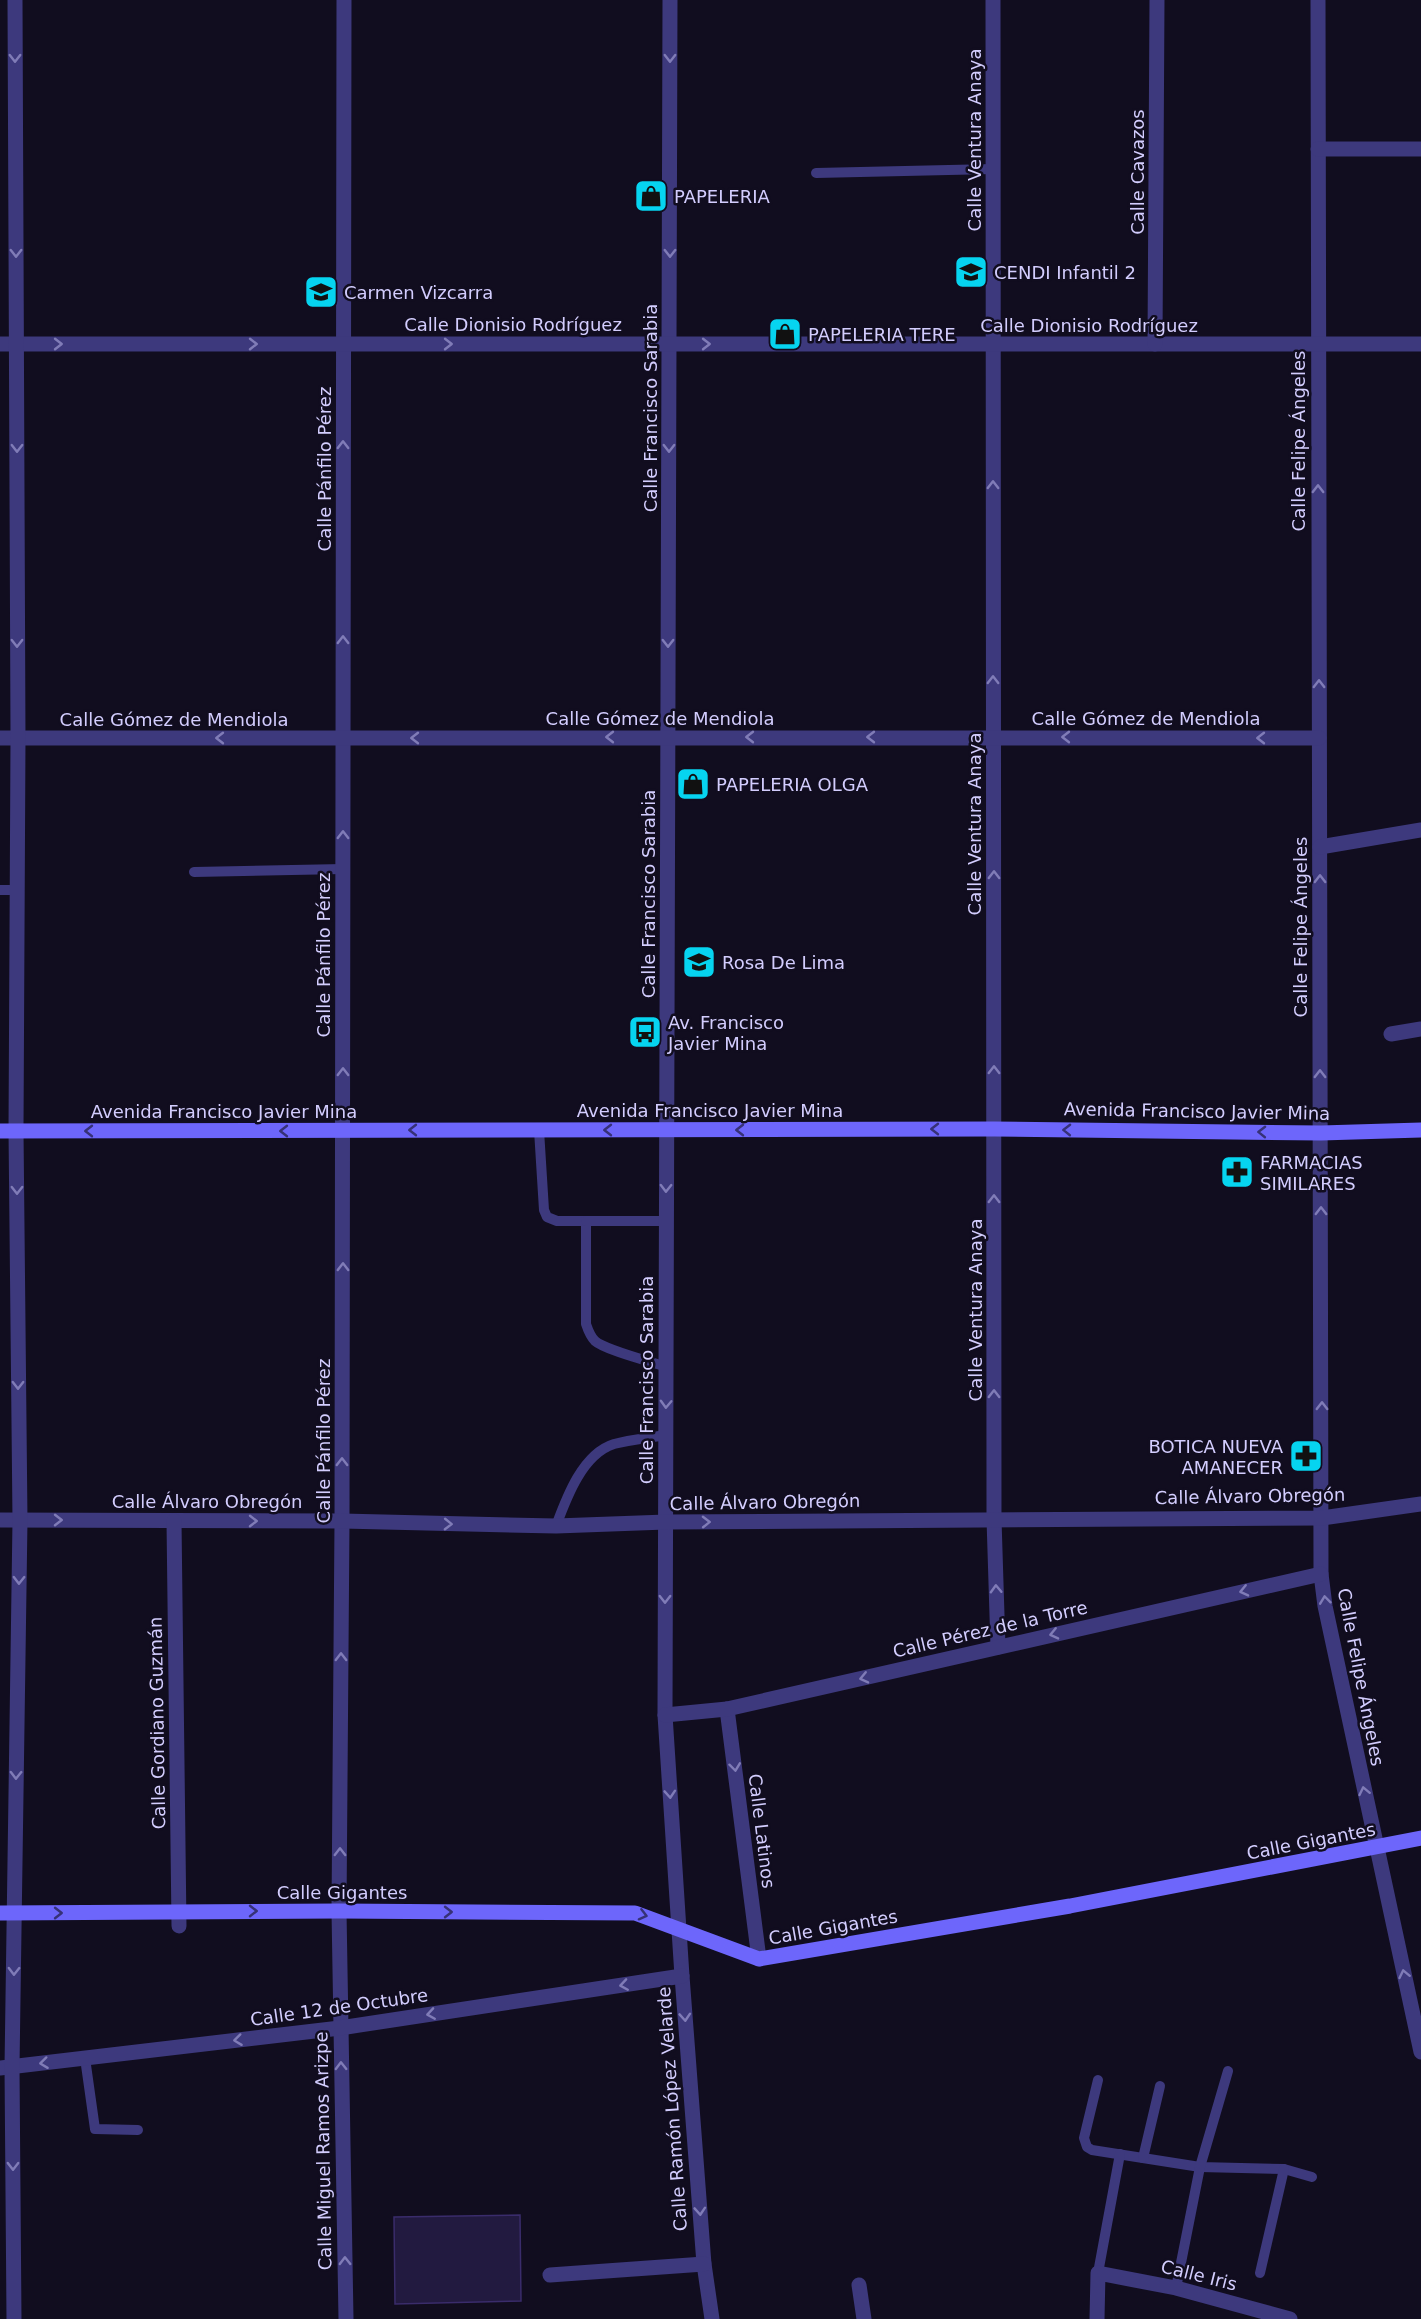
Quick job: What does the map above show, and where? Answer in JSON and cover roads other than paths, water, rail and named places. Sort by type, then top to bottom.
[{"type":"main road","name":"Avenida Francisco Javier Mina","points":[[0,1131],[994,1129],[1321,1133],[1421,1130]]},
{"type":"main road","name":"Calle Gigantes","points":[[7,1913],[179,1919],[339,1911],[635,1913],[759,1959],[1070,1906],[1376,1849],[1421,1838]]},
{"type":"street","points":[[14,2319],[6,2068],[7,1913],[20,1520],[16,1131],[18,738],[15,0]]},
{"type":"street","name":"Calle Pánfilo Pérez","points":[[339,1911],[342,1521],[344,0]]},
{"type":"street","name":"Calle Francisco Sarabia","points":[[670,0],[666,1221],[668,1367],[665,1435],[665,1715],[677,1896]]},
{"type":"street","name":"Calle Ventura Anaya","points":[[993,0],[994,1519],[998,1647]]},
{"type":"street","name":"Calle Cavazos","points":[[1155,344],[1157,0]]},
{"type":"street","name":"Calle Felipe Ángeles","points":[[1318,0],[1317,344],[1322,1574],[1325,1606],[1421,2052]]},
{"type":"street","points":[[1318,149],[1421,149]]},
{"type":"street","name":"Calle Dionisio Rodríguez","points":[[0,344],[1421,344]]},
{"type":"street","name":"Calle Gómez de Mendiola","points":[[0,738],[1319,738]]},
{"type":"street","points":[[1320,847],[1421,830]]},
{"type":"street","points":[[1391,1034],[1421,1029]]},
{"type":"street","name":"Calle Álvaro Obregón","points":[[0,1520],[342,1521],[556,1526],[666,1522],[1322,1518],[1421,1504]]},
{"type":"street","name":"Calle Gordiano Guzmán","points":[[174,1521],[179,1919]]},
{"type":"street","name":"Calle Pérez de la Torre","points":[[665,1715],[727,1709],[1322,1574]]},
{"type":"street","name":"Calle Latinos","points":[[727,1709],[759,1959]]},
{"type":"street","name":"Calle Ramón López Velarde","points":[[677,1896],[704,2264],[712,2319]]},
{"type":"street","name":"Calle Miguel Ramos Arizpe","points":[[339,1911],[346,2319]]},
{"type":"street","name":"Calle 12 de Octubre","points":[[6,2068],[340,2028],[682,1976]]},
{"type":"street","points":[[550,2275],[704,2264]]},
{"type":"street","points":[[1097,2319],[1098,2273]]},
{"type":"street","name":"Calle Iris","points":[[1098,2273],[1176,2288],[1290,2319]]},
{"type":"street","points":[[859,2285],[864,2319]]},
{"type":"lane","points":[[816,173],[993,169]]},
{"type":"lane","points":[[194,872],[343,869]]},
{"type":"lane","points":[[0,890],[17,890]]},
{"type":"lane","points":[[539,1130],[547,1217],[556,1221],[666,1221]]},
{"type":"lane","points":[[586,1221],[586,1324],[589,1332],[604,1346],[668,1367]]},
{"type":"lane","points":[[556,1526],[571,1487],[593,1458],[612,1445],[665,1435]]},
{"type":"lane","points":[[85,2058],[95,2129],[138,2130]]},
{"type":"lane","points":[[1176,2288],[1200,2167],[1228,2071]]},
{"type":"lane","points":[[1098,2080],[1085,2133],[1085,2143],[1092,2150],[1200,2167],[1284,2169],[1312,2177]]},
{"type":"lane","points":[[1143,2158],[1160,2086]]},
{"type":"lane","points":[[1098,2273],[1120,2154]]},
{"type":"lane","points":[[1260,2273],[1284,2169]]},
{"type":"place","name":"PAPELERIA","points":[[651,196]]},
{"type":"place","name":"CENDI Infantil 2","points":[[971,272]]},
{"type":"place","name":"Carmen Vizcarra","points":[[321,292]]},
{"type":"place","name":"PAPELERIA TERE","points":[[785,334]]},
{"type":"place","name":"PAPELERIA OLGA","points":[[693,784]]},
{"type":"place","name":"Rosa De Lima","points":[[699,962]]},
{"type":"place","name":"Av. Francisco Javier Mina","points":[[645,1032]]},
{"type":"place","name":"FARMACIAS SIMILARES","points":[[1237,1172]]},
{"type":"place","name":"BOTICA NUEVA AMANECER","points":[[1306,1456]]}]
